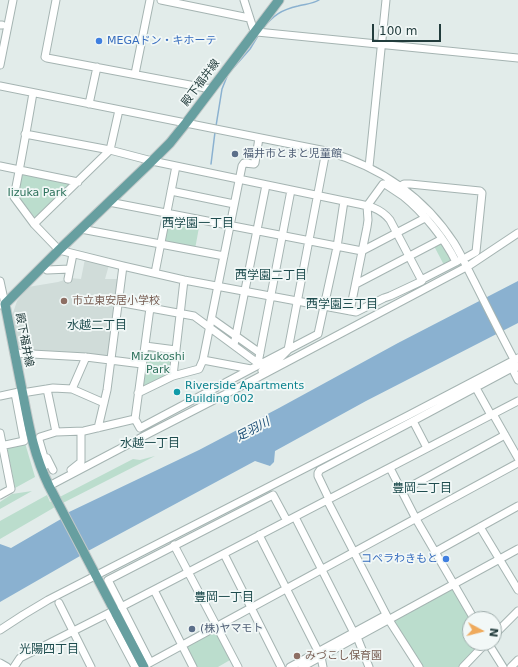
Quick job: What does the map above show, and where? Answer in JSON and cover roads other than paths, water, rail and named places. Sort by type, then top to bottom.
[{"type":"main road","name":"殿下福井線","points":[[143,666],[41,468],[33,445],[20,392],[14,353],[2,304],[170,143],[279,0]]},
{"type":"street","points":[[0,65],[2,27],[13,0]]},
{"type":"street","points":[[56,0],[45,57],[211,89]]},
{"type":"street","points":[[135,74],[150,0]]},
{"type":"street","points":[[161,0],[250,18]]},
{"type":"street","points":[[244,0],[253,28],[256,31],[518,58]]},
{"type":"street","points":[[369,167],[386,0]]},
{"type":"street","points":[[89,104],[97,67]]},
{"type":"street","points":[[0,86],[326,151],[369,167],[401,186],[421,204],[454,242],[516,360],[96,575],[23,615],[0,630]]},
{"type":"street","points":[[33,93],[14,197],[34,224],[59,250],[73,254],[184,280],[324,307],[356,312],[458,261],[425,218],[407,200],[385,184],[380,186],[367,206],[368,220],[350,311]]},
{"type":"street","points":[[34,224],[110,150],[119,110]]},
{"type":"street","points":[[26,134],[110,150],[152,161],[376,208],[385,214],[390,220],[421,280]]},
{"type":"street","points":[[138,393],[173,376],[200,369],[212,319],[242,164],[255,163],[259,138]]},
{"type":"street","points":[[251,381],[288,350],[326,151]]},
{"type":"street","points":[[0,166],[78,182]]},
{"type":"street","points":[[155,274],[176,166]]},
{"type":"street","points":[[401,186],[404,184],[410,184],[480,191],[482,193],[476,252],[467,257]]},
{"type":"street","points":[[234,345],[266,185]]},
{"type":"street","points":[[259,363],[270,296],[291,190]]},
{"type":"street","points":[[171,191],[234,204]]},
{"type":"street","points":[[150,308],[135,419],[140,428],[259,363],[318,334],[344,201]]},
{"type":"street","points":[[109,202],[362,252],[425,218]]},
{"type":"street","points":[[81,229],[224,256]]},
{"type":"street","points":[[49,486],[467,268],[518,233]]},
{"type":"street","points":[[356,284],[442,239]]},
{"type":"street","points":[[478,260],[499,251]]},
{"type":"street","points":[[68,279],[73,254]]},
{"type":"street","points":[[43,266],[47,270],[70,269]]},
{"type":"street","points":[[98,428],[107,390],[123,266]]},
{"type":"street","points":[[0,280],[2,304]]},
{"type":"street","points":[[173,376],[184,280]]},
{"type":"street","points":[[118,302],[194,316],[259,363]]},
{"type":"street","points":[[212,319],[260,353]]},
{"type":"street","points":[[145,346],[176,350]]},
{"type":"street","points":[[14,353],[86,357],[142,364]]},
{"type":"street","points":[[72,389],[86,357]]},
{"type":"street","points":[[203,360],[250,369]]},
{"type":"street","points":[[420,667],[388,617],[353,552],[328,500],[318,473],[320,470],[414,422],[512,368],[518,380]]},
{"type":"street","points":[[0,396],[53,388],[72,389],[104,403]]},
{"type":"street","points":[[476,388],[518,458]]},
{"type":"street","points":[[47,389],[56,432]]},
{"type":"street","points":[[1,446],[24,441],[20,392]]},
{"type":"street","points":[[121,607],[518,402]]},
{"type":"street","points":[[41,468],[46,465],[39,438],[56,432],[81,432],[135,419]]},
{"type":"street","points":[[414,422],[427,448]]},
{"type":"street","points":[[60,480],[64,474],[81,462],[81,432]]},
{"type":"street","points":[[0,433],[1,446],[11,489],[0,495]]},
{"type":"street","points":[[402,491],[505,435]]},
{"type":"street","points":[[42,437],[48,459],[53,470]]},
{"type":"street","points":[[143,666],[518,463]]},
{"type":"street","points":[[390,468],[453,585],[469,611]]},
{"type":"street","points":[[143,666],[121,607],[108,580],[273,495],[287,521]]},
{"type":"street","points":[[435,552],[518,506]]},
{"type":"street","points":[[295,517],[355,635],[369,667]]},
{"type":"street","points":[[480,527],[518,590]]},
{"type":"street","points":[[259,535],[320,654],[323,667]]},
{"type":"street","points":[[174,545],[238,667]]},
{"type":"street","points":[[290,667],[320,654],[518,550]]},
{"type":"street","points":[[224,554],[281,667]]},
{"type":"street","points":[[108,569],[114,570],[133,564],[139,564]]},
{"type":"street","points":[[154,590],[193,667]]},
{"type":"street","points":[[59,603],[92,667]]},
{"type":"street","points":[[502,627],[518,611]]},
{"type":"street","points":[[14,667],[20,658],[108,613],[143,666]]},
{"type":"street","points":[[462,667],[479,651]]},
{"type":"street","points":[[492,651],[503,667]]},
{"type":"street","points":[[302,667],[320,654]]},
{"type":"street","points":[[511,667],[518,660]]},
{"type":"street","points":[[0,663],[7,667]]},
{"type":"water","name":"足羽川","points":[[518,281],[518,323],[366,401],[275,451],[274,462],[270,466],[255,461],[88,551],[67,513],[199,450],[398,343]]},
{"type":"water","points":[[61,519],[80,556],[0,602],[0,544],[11,548]]},
{"type":"waterway","points":[[263,28],[274,16],[282,11],[319,0]]},
{"type":"waterway","points":[[216,126],[222,89],[228,74],[250,49],[259,34]]},
{"type":"waterway","points":[[211,164],[215,132]]},
{"type":"place","name":"MEGAドン・キホーテ","points":[[99,41]]},
{"type":"place","name":"福井市とまと児童館","points":[[235,154]]},
{"type":"place","name":"市立東安居小学校","points":[[64,301]]},
{"type":"place","name":"Riverside Apartments Building 002","points":[[177,392]]},
{"type":"place","name":"コペラわきもと","points":[[446,559]]},
{"type":"place","name":"(株)ヤマモト","points":[[192,629]]},
{"type":"place","name":"みづこし保育園","points":[[297,656]]},
{"type":"district","name":"西学園一丁目","points":[[198,224]]},
{"type":"district","name":"西学園二丁目","points":[[271,276]]},
{"type":"district","name":"西学園三丁目","points":[[342,305]]},
{"type":"district","name":"水越二丁目","points":[[97,326]]},
{"type":"district","name":"水越一丁目","points":[[150,444]]},
{"type":"district","name":"豊岡二丁目","points":[[422,489]]},
{"type":"district","name":"豊岡一丁目","points":[[224,598]]},
{"type":"district","name":"光陽四丁目","points":[[49,650]]},
{"type":"park label","name":"Iizuka Park","points":[[37,193]]},
{"type":"park label","name":"Mizukoshi Park","points":[[158,363]]}]
